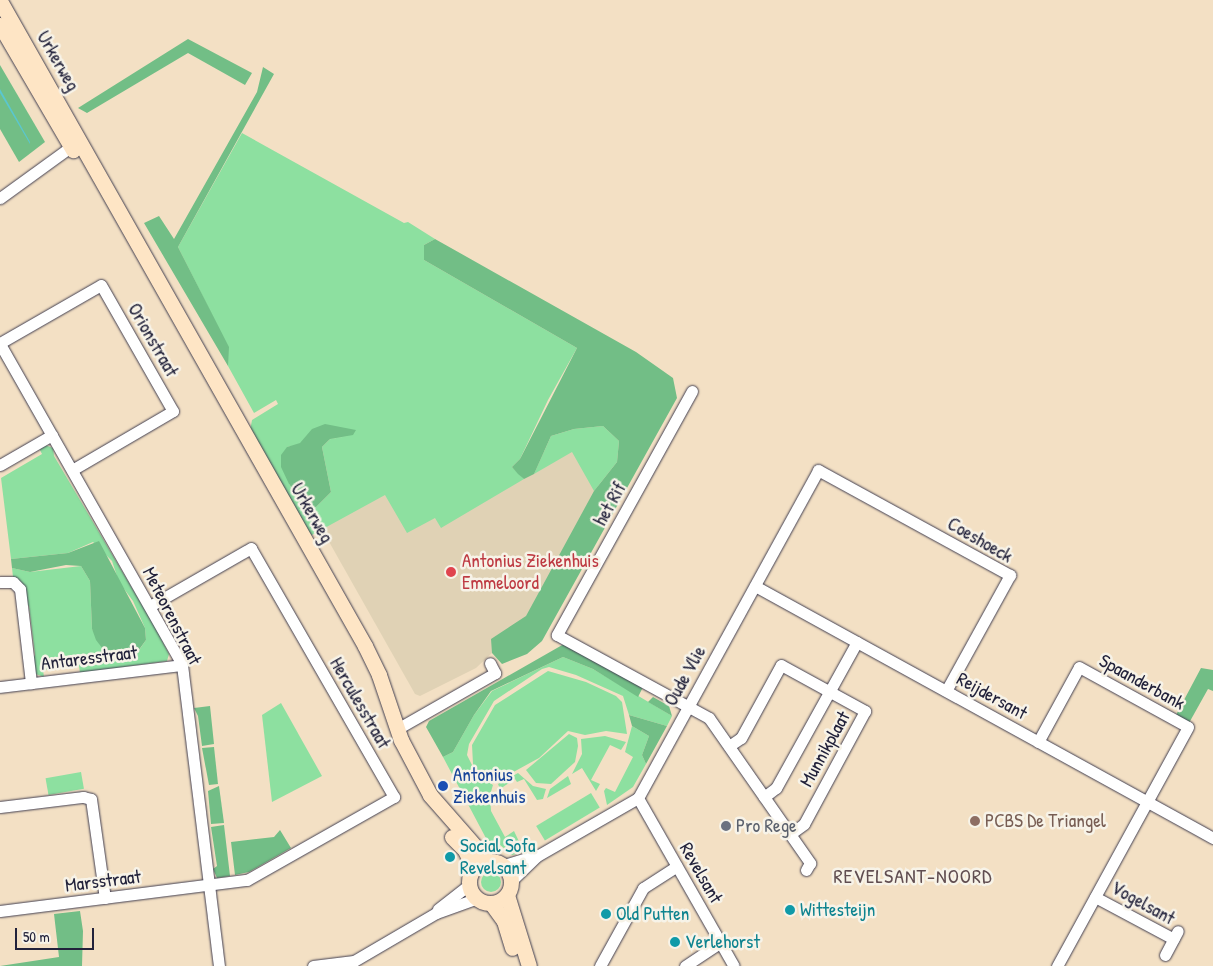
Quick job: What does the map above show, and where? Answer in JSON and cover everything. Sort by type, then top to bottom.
[{"type":"main road","name":"Urkerweg","points":[[0,1],[132,249],[139,258],[144,259],[365,646],[379,675],[397,729],[430,795],[488,861]]},
{"type":"main road","name":"Urkerweg","points":[[0,25],[76,143]]},
{"type":"main road","name":"Urkerweg","points":[[430,795],[430,804],[442,826],[463,848],[472,877],[484,901]]},
{"type":"main road","points":[[472,877],[488,861],[504,865],[529,966]]},
{"type":"main road","points":[[509,888],[484,901],[504,921],[511,946],[522,966]]},
{"type":"street","points":[[0,198],[76,143]]},
{"type":"street","name":"Orionstraat","points":[[0,344],[101,285],[173,412],[72,470]]},
{"type":"street","name":"Meteorenstraat","points":[[0,344],[182,665],[219,966]]},
{"type":"street","name":"het Rif","points":[[688,707],[557,635],[692,391]]},
{"type":"street","points":[[0,465],[52,435]]},
{"type":"street","name":"Oude Vlie","points":[[638,798],[818,470]]},
{"type":"street","name":"Coeshoeck","points":[[818,470],[1010,575],[946,691]]},
{"type":"street","name":"Herculesstraat","points":[[150,606],[251,548],[394,797],[256,877],[210,886]]},
{"type":"street","points":[[5,582],[20,590],[31,683]]},
{"type":"street","name":"Reijdersant","points":[[755,586],[1213,838]]},
{"type":"street","name":"Munnikplaat","points":[[764,797],[776,788],[857,642]]},
{"type":"street","points":[[397,729],[495,672],[490,663]]},
{"type":"street","name":"Antaresstraat","points":[[0,687],[182,665]]},
{"type":"street","name":"Munnikplaat","points":[[729,746],[740,738],[781,665],[866,711],[804,824],[790,834]]},
{"type":"street","name":"Spaanderbank","points":[[1038,742],[1079,667],[1091,673],[1188,727],[1147,802]]},
{"type":"street","points":[[688,707],[709,718],[810,862],[806,870]]},
{"type":"street","points":[[0,807],[83,797],[91,800],[105,898]]},
{"type":"street","points":[[504,865],[537,856],[638,798]]},
{"type":"street","name":"Revelsant","points":[[638,798],[734,966]]},
{"type":"street","name":"Vogelsant","points":[[1057,966],[1147,802]]},
{"type":"street","points":[[509,888],[537,856]]},
{"type":"street","points":[[600,966],[643,888],[677,866]]},
{"type":"street","points":[[313,966],[355,964],[436,913],[472,877]]},
{"type":"street","name":"Marsstraat","points":[[0,911],[210,886]]},
{"type":"street","name":"Vogelsant","points":[[1095,896],[1176,935],[1165,955]]},
{"type":"street","points":[[436,913],[484,901]]},
{"type":"street","points":[[685,966],[721,942]]},
{"type":"shaded area","name":"Antonius Ziekenhuis Emmeloord","points":[[575,444],[601,492],[530,617],[476,668],[420,696],[415,694],[319,524],[390,491]]},
{"type":"green space","points":[[188,39],[252,73],[245,85],[188,53],[87,113],[78,108]]},
{"type":"green space","points":[[0,65],[45,142],[19,162],[0,129]]},
{"type":"green space","points":[[263,67],[274,74],[178,247],[229,347],[228,366],[144,223],[159,216],[174,239],[257,92]]},
{"type":"green space","points":[[242,133],[404,223],[408,222],[435,239],[424,245],[424,260],[577,348],[548,400],[520,459],[512,467],[524,479],[441,528],[435,518],[407,533],[385,495],[310,536],[250,431],[252,420],[278,404],[276,400],[254,413],[228,366],[228,347],[178,247]],"holes":[[[330,439],[322,447],[331,492],[316,507],[306,507],[289,484],[287,447]]]},
{"type":"green space","points":[[435,239],[636,352],[673,378],[677,398],[542,641],[527,654],[502,664],[492,653],[491,639],[526,616],[594,491],[617,462],[619,441],[603,426],[574,429],[551,436],[534,474],[524,479],[518,474],[512,467],[520,459],[577,348],[424,260],[424,245]]},
{"type":"green space","points":[[325,424],[356,430],[353,435],[330,439],[322,447],[331,492],[316,507],[306,507],[289,484],[281,467],[281,455],[287,447],[300,443],[312,429]]},
{"type":"green space","points":[[603,426],[619,441],[617,462],[594,491],[572,452],[534,474],[551,436],[574,429]]},
{"type":"green space","points":[[45,445],[53,448],[54,456],[155,627],[169,654],[167,661],[80,673],[79,666],[43,670],[44,677],[33,673],[31,661],[35,655],[29,606],[24,603],[21,582],[13,577],[12,568],[30,572],[81,566],[90,581],[92,629],[106,653],[115,660],[137,653],[146,640],[145,628],[133,601],[119,582],[112,561],[93,542],[68,553],[11,559],[1,478],[42,454],[39,448]]},
{"type":"green space","points":[[99,541],[145,628],[146,640],[133,658],[123,661],[106,653],[96,640],[92,629],[90,581],[81,566],[66,565],[30,572],[12,568],[11,559],[68,553]]},
{"type":"green space","points":[[564,644],[643,687],[638,697],[593,669],[563,657],[491,691],[474,715],[453,752],[443,757],[426,727],[429,721]]},
{"type":"green space","points":[[563,657],[593,669],[672,716],[667,726],[629,715],[623,696],[576,675],[549,667],[542,669],[494,701],[469,744],[467,755],[476,773],[493,785],[490,795],[491,811],[505,837],[514,831],[524,852],[512,855],[499,844],[488,842],[443,757],[453,752],[474,715],[492,691]]},
{"type":"green space","points":[[1201,668],[1213,670],[1213,691],[1208,689],[1189,723],[1176,715]]},
{"type":"green space","points":[[548,671],[586,682],[616,696],[622,702],[627,734],[606,731],[585,735],[568,731],[539,758],[495,782],[478,772],[473,764],[472,745],[495,705]]},
{"type":"green space","points":[[653,697],[669,706],[672,716],[648,702]]},
{"type":"green space","points":[[281,703],[322,776],[272,802],[262,715]]},
{"type":"green space","points":[[210,706],[214,744],[202,746],[198,716],[194,708]]},
{"type":"green space","points":[[629,715],[667,726],[646,764],[642,755],[649,736],[632,726]]},
{"type":"green space","points":[[632,726],[649,736],[642,755],[646,764],[633,787],[607,805],[604,791],[606,788],[615,792],[633,757],[625,752]]},
{"type":"green space","points":[[569,734],[577,738],[578,746],[575,762],[551,784],[536,783],[526,770]]},
{"type":"green space","points":[[605,736],[626,742],[621,750],[610,745],[591,780],[600,784],[596,791],[582,768],[572,774],[582,754],[581,739]]},
{"type":"green space","points":[[214,747],[218,784],[209,785],[202,748]]},
{"type":"green space","points":[[81,772],[84,789],[48,795],[46,778]]},
{"type":"green space","points":[[518,773],[533,786],[546,789],[543,799],[537,800],[524,779],[517,782],[515,779],[500,789],[498,784]]},
{"type":"green space","points":[[568,776],[571,784],[547,798],[550,789]]},
{"type":"green space","points":[[219,786],[224,823],[211,824],[208,791]]},
{"type":"green space","points":[[591,793],[600,808],[545,841],[536,826]]},
{"type":"green space","points":[[224,825],[230,876],[217,878],[213,869],[217,866],[211,827]]},
{"type":"green space","points":[[280,830],[291,848],[249,872],[235,875],[231,842],[274,837]]},
{"type":"green space","points":[[491,872],[498,875],[501,882],[498,889],[491,892],[484,889],[481,882],[484,875]]},
{"type":"green space","points":[[80,911],[83,931],[82,966],[0,966],[59,957],[54,914]]},
{"type":"water","points":[[0,89],[30,142],[30,144],[0,93]]},
{"type":"place","name":"Antonius Ziekenhuis Emmeloord","points":[[451,572]]},
{"type":"place","name":"Antonius Ziekenhuis","points":[[443,786]]},
{"type":"place","name":"PCBS De Triangel","points":[[975,821]]},
{"type":"place","name":"Pro Rege","points":[[726,826]]},
{"type":"place","name":"Social Sofa Revelsant","points":[[450,857]]},
{"type":"place","name":"Wittesteijn","points":[[790,910]]},
{"type":"place","name":"Old Putten","points":[[606,914]]},
{"type":"place","name":"Verlehorst","points":[[675,942]]},
{"type":"district","name":"REVELSANT-NOORD","points":[[913,875]]}]
